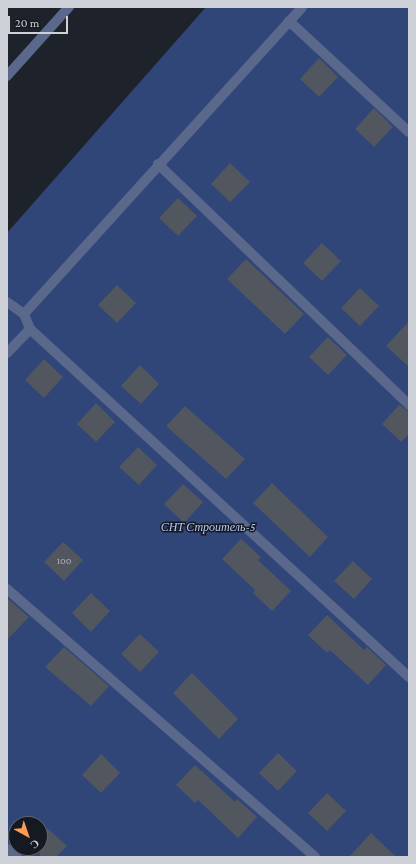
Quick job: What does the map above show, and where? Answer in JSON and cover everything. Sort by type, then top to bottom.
[{"type":"street","points":[[7,76],[69,7]]},
{"type":"street","points":[[24,314],[158,164],[302,7]]},
{"type":"street","points":[[289,22],[409,132]]},
{"type":"street","points":[[158,164],[409,405]]},
{"type":"street","points":[[7,302],[24,314],[30,329],[409,677]]},
{"type":"street","points":[[7,353],[30,329]]},
{"type":"street","points":[[7,589],[315,857]]},
{"type":"street","points":[[7,849],[17,857]]},
{"type":"green space","name":"СНТ Строитель-5","points":[[206,7],[409,7],[409,857],[7,857],[7,233]]},
{"type":"building","points":[[319,58],[338,77],[319,97],[300,79]]},
{"type":"building","points":[[374,108],[393,127],[374,147],[355,129]]},
{"type":"building","points":[[230,163],[250,182],[230,202],[211,184]]},
{"type":"building","points":[[178,198],[197,216],[178,236],[159,218]]},
{"type":"building","points":[[322,243],[341,261],[322,281],[303,263]]},
{"type":"building","points":[[246,259],[304,314],[285,334],[227,279]]},
{"type":"building","points":[[117,285],[136,303],[117,323],[98,305]]},
{"type":"building","points":[[360,288],[379,306],[360,326],[341,308]]},
{"type":"building","points":[[409,321],[409,367],[386,346]]},
{"type":"building","points":[[328,337],[347,355],[328,375],[309,357]]},
{"type":"building","points":[[44,359],[63,377],[44,398],[25,380]]},
{"type":"building","points":[[140,365],[159,384],[141,404],[121,386]]},
{"type":"building","points":[[96,403],[115,422],[96,442],[77,424]]},
{"type":"building","points":[[399,405],[409,411],[409,434],[401,442],[382,424]]},
{"type":"building","points":[[185,406],[245,459],[226,479],[166,426]]},
{"type":"building","points":[[138,447],[157,465],[139,485],[119,467]]},
{"type":"building","points":[[272,483],[328,537],[310,557],[253,503]]},
{"type":"building","points":[[183,484],[203,502],[184,523],[164,504]]},
{"type":"building","points":[[241,539],[261,557],[258,560],[291,591],[272,611],[253,593],[255,590],[222,559]]},
{"type":"building","points":[[63,542],[83,560],[64,581],[44,562]]},
{"type":"building","points":[[353,561],[372,579],[354,599],[334,581]]},
{"type":"building","points":[[91,593],[110,611],[91,632],[72,613]]},
{"type":"building","points":[[7,598],[29,617],[7,640]]},
{"type":"building","points":[[327,615],[364,650],[367,647],[386,665],[368,685],[330,650],[327,653],[308,635]]},
{"type":"building","points":[[140,634],[159,652],[140,672],[121,654]]},
{"type":"building","points":[[64,647],[109,686],[91,706],[45,667]]},
{"type":"building","points":[[192,673],[238,719],[219,739],[173,693]]},
{"type":"building","points":[[278,753],[297,771],[278,791],[259,773]]},
{"type":"building","points":[[101,754],[120,773],[101,793],[82,775]]},
{"type":"building","points":[[195,765],[235,802],[237,799],[257,817],[238,838],[198,800],[195,803],[176,785]]},
{"type":"building","points":[[327,793],[346,811],[327,831],[308,813]]},
{"type":"building","points":[[48,829],[67,846],[56,857],[40,857],[48,856]]},
{"type":"building","points":[[371,833],[396,857],[349,857]]}]
